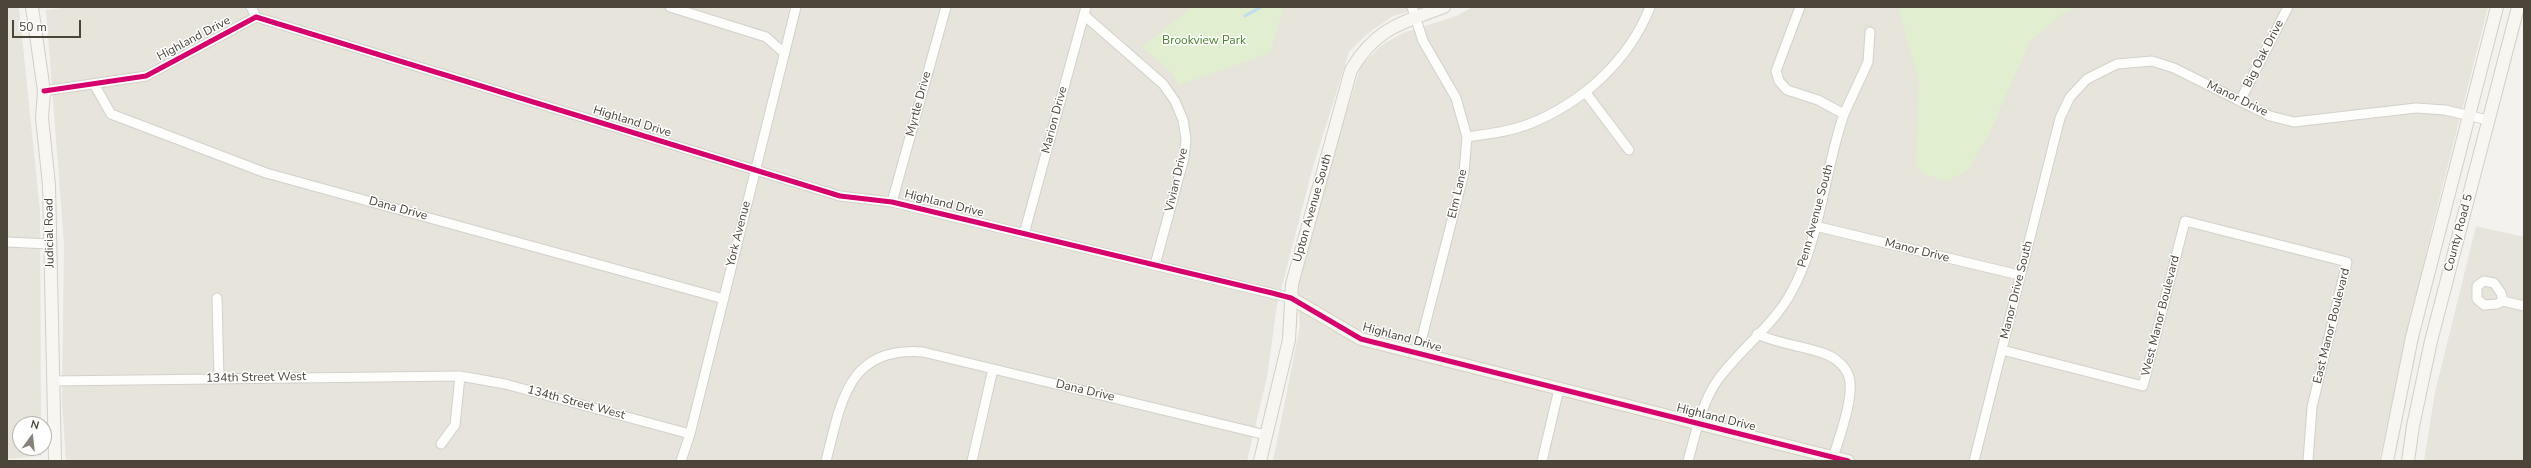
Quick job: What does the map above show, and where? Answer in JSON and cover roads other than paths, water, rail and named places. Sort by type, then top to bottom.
[{"type":"street","name":"Judicial Road","points":[[32,7],[44,91],[42,118],[49,185],[52,381],[55,461]]},
{"type":"street","points":[[251,7],[256,17]]},
{"type":"street","points":[[670,7],[766,36],[783,52]]},
{"type":"street","name":"York Avenue","points":[[681,461],[690,434],[783,52],[796,7]]},
{"type":"street","name":"Myrtle Drive","points":[[892,202],[946,7]]},
{"type":"street","name":"Upton Avenue South","points":[[1260,461],[1289,340],[1292,284],[1351,70],[1362,52],[1375,37],[1413,12],[1444,7]]},
{"type":"street","points":[[1466,137],[1500,132],[1528,124],[1558,111],[1586,93],[1619,60],[1643,24],[1650,7]]},
{"type":"street","points":[[1800,7],[1776,71],[1779,81],[1787,90],[1818,100],[1844,114]]},
{"type":"street","name":"Big Oak Drive","points":[[2240,101],[2288,7]]},
{"type":"street","name":"County Road 5","points":[[2387,461],[2412,337],[2497,7]]},
{"type":"street","name":"County Road 5","points":[[2408,461],[2413,426],[2431,341],[2518,7]]},
{"type":"street","name":"Marion Drive","points":[[1024,234],[1085,11]]},
{"type":"street","name":"Vivian Drive","points":[[1085,11],[1163,84],[1175,101],[1183,120],[1186,139],[1184,158],[1155,265]]},
{"type":"street","name":"Elm Lane","points":[[1413,12],[1423,41],[1456,98],[1466,137],[1464,173],[1418,353]]},
{"type":"street","name":"Highland Drive","points":[[44,91],[146,76],[256,17],[840,196],[892,202],[1291,298],[1361,339],[1833,459],[1848,461]]},
{"type":"street","name":"Penn Avenue South","points":[[1688,461],[1698,424],[1716,382],[1757,334],[1776,315],[1792,293],[1804,266],[1844,114],[1868,62],[1870,32]]},
{"type":"street","name":"Manor Drive","points":[[2060,118],[2070,97],[2087,79],[2117,64],[2152,62],[2174,68],[2270,116],[2294,122],[2416,108],[2445,110],[2488,120]]},
{"type":"street","name":"Dana Drive","points":[[94,84],[111,114],[266,173],[724,298]]},
{"type":"street","points":[[1586,93],[1629,150]]},
{"type":"street","name":"Manor Drive South","points":[[1974,461],[2060,118]]},
{"type":"street","name":"West Manor Boulevard","points":[[2002,350],[2143,386],[2185,221]]},
{"type":"street","name":"East Manor Boulevard","points":[[2185,221],[2347,262],[2312,407],[2308,461]]},
{"type":"street","name":"Manor Drive","points":[[1815,226],[2020,275]]},
{"type":"street","points":[[7,242],[50,244]]},
{"type":"street","points":[[218,298],[219,378]]},
{"type":"street","points":[[2503,301],[2524,306]]},
{"type":"street","points":[[1757,334],[1775,342],[1828,355],[1843,366],[1849,377],[1850,391],[1833,459]]},
{"type":"street","name":"Dana Drive","points":[[826,461],[842,400],[852,379],[875,359],[904,350],[923,352],[1266,434]]},
{"type":"street","points":[[972,461],[993,369]]},
{"type":"street","points":[[441,444],[454,425],[460,376]]},
{"type":"street","name":"134th Street West","points":[[52,381],[460,376],[505,384],[690,434]]},
{"type":"street","points":[[1542,461],[1559,389]]},
{"type":"waterway","points":[[1245,16],[1261,7]]},
{"type":"park label","name":"Brookview Park","points":[[1204,41]]}]
